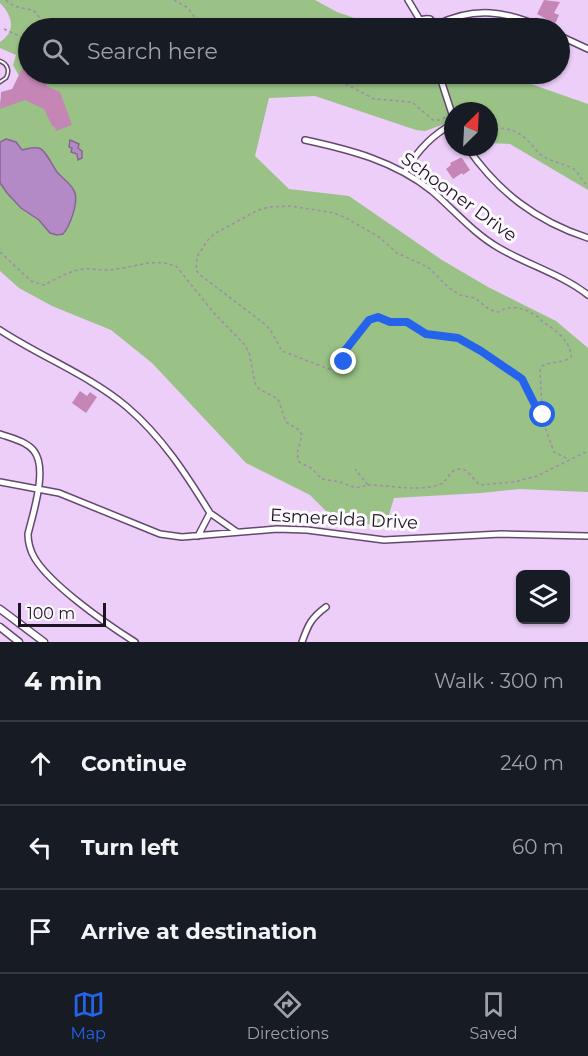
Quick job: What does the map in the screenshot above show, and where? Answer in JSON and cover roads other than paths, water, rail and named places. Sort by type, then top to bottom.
[{"type":"street","points":[[408,0],[419,18]]},
{"type":"street","points":[[452,18],[479,12],[518,18]]},
{"type":"street","points":[[570,41],[588,49]]},
{"type":"street","points":[[443,84],[448,102]]},
{"type":"street","points":[[405,172],[423,145],[444,128]]},
{"type":"street","name":"Schooner Drive","points":[[305,140],[353,151],[393,165],[432,191],[497,247],[564,280],[588,296]]},
{"type":"street","points":[[474,156],[493,181],[524,208],[553,225],[588,238]]},
{"type":"street","points":[[0,330],[76,373],[126,406],[170,453],[210,513],[237,532]]},
{"type":"street","points":[[0,434],[21,441],[33,450],[38,460],[40,473],[28,534],[32,555],[64,590],[135,642]]},
{"type":"street","name":"Esmerelda Drive","points":[[0,482],[59,493],[160,534],[198,537],[277,529],[307,530],[393,540],[501,534],[588,536]]},
{"type":"street","points":[[198,537],[210,513]]},
{"type":"street","points":[[302,642],[314,616],[326,607]]},
{"type":"street","points":[[0,609],[44,642]]},
{"type":"street","points":[[0,627],[19,642]]},
{"type":"lane","points":[[0,61],[6,64],[8,71],[6,78],[0,82]]}]
